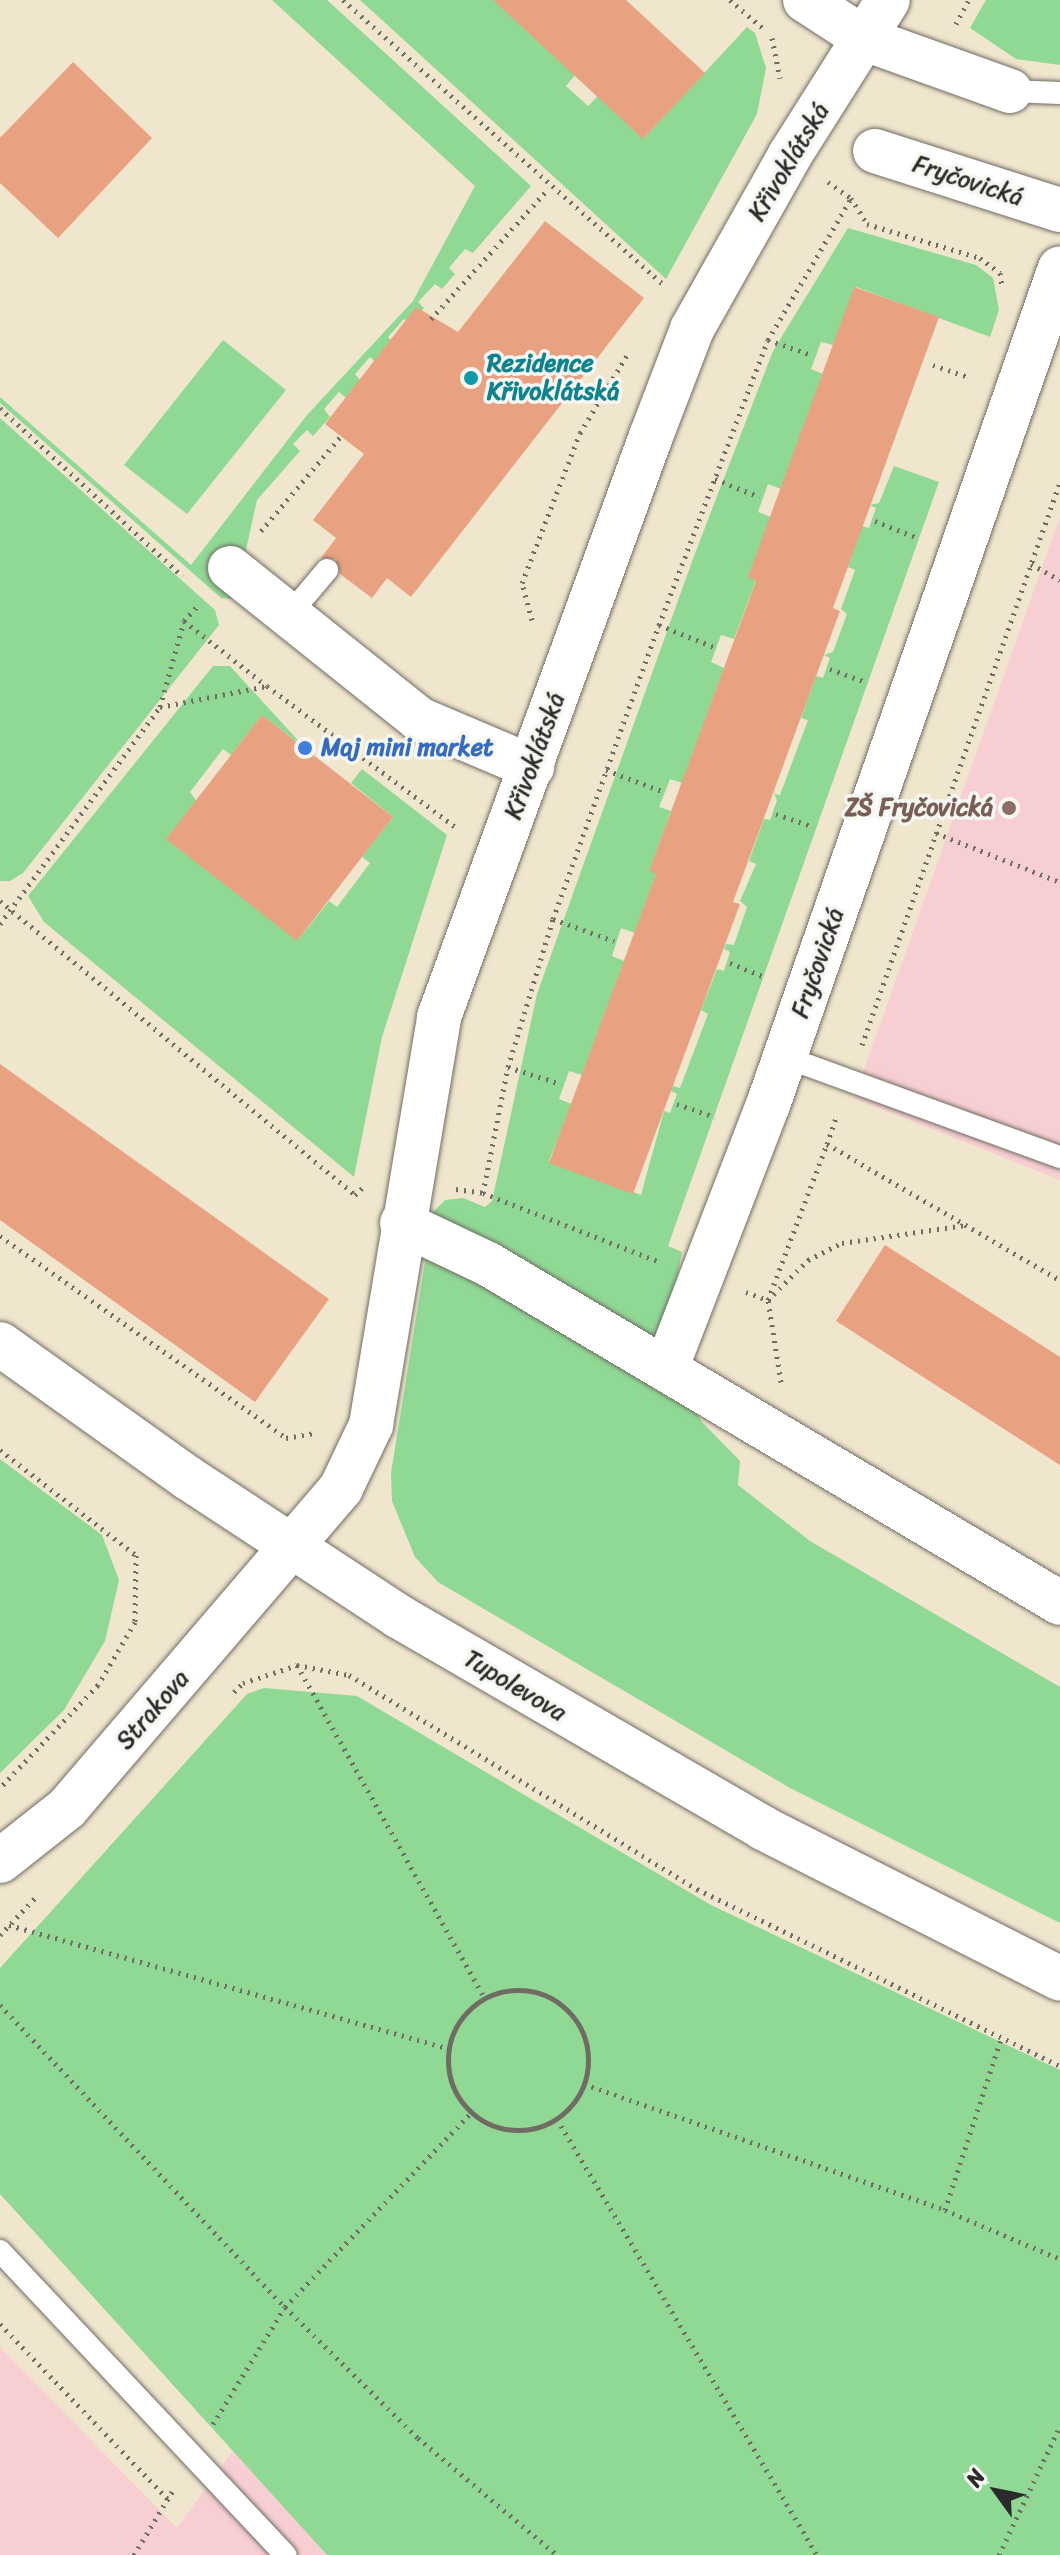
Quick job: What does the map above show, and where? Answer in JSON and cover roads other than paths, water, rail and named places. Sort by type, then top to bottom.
[{"type":"street","points":[[805,0],[865,39],[1010,91]]},
{"type":"street","name":"Křivoklátská","points":[[294,1548],[341,1488],[371,1425],[402,1223],[439,1017],[692,329],[790,155],[888,0]]},
{"type":"street","name":"Fryčovická","points":[[875,151],[1060,210]]},
{"type":"street","name":"Fryčovická","points":[[666,1369],[785,1057],[1060,268]]},
{"type":"street","points":[[217,583],[289,615],[419,719],[532,767]]},
{"type":"street","points":[[402,1223],[488,1264],[1060,1603]]},
{"type":"street","name":"Tupolevova","points":[[0,1344],[294,1548],[412,1624],[723,1806],[948,1926],[1060,1979]]},
{"type":"street","name":"Strakova","points":[[0,1861],[67,1808],[294,1548]]},
{"type":"lane","points":[[1010,91],[1060,93]]},
{"type":"lane","points":[[289,615],[327,570]]},
{"type":"lane","points":[[785,1057],[1060,1157]]},
{"type":"lane","points":[[0,2251],[285,2555]]},
{"type":"place","name":"Rezidence Křivoklátská","points":[[471,378]]},
{"type":"place","name":"Maj mini market","points":[[305,748]]},
{"type":"place","name":"ZŠ Fryčovická","points":[[1009,808]]}]
